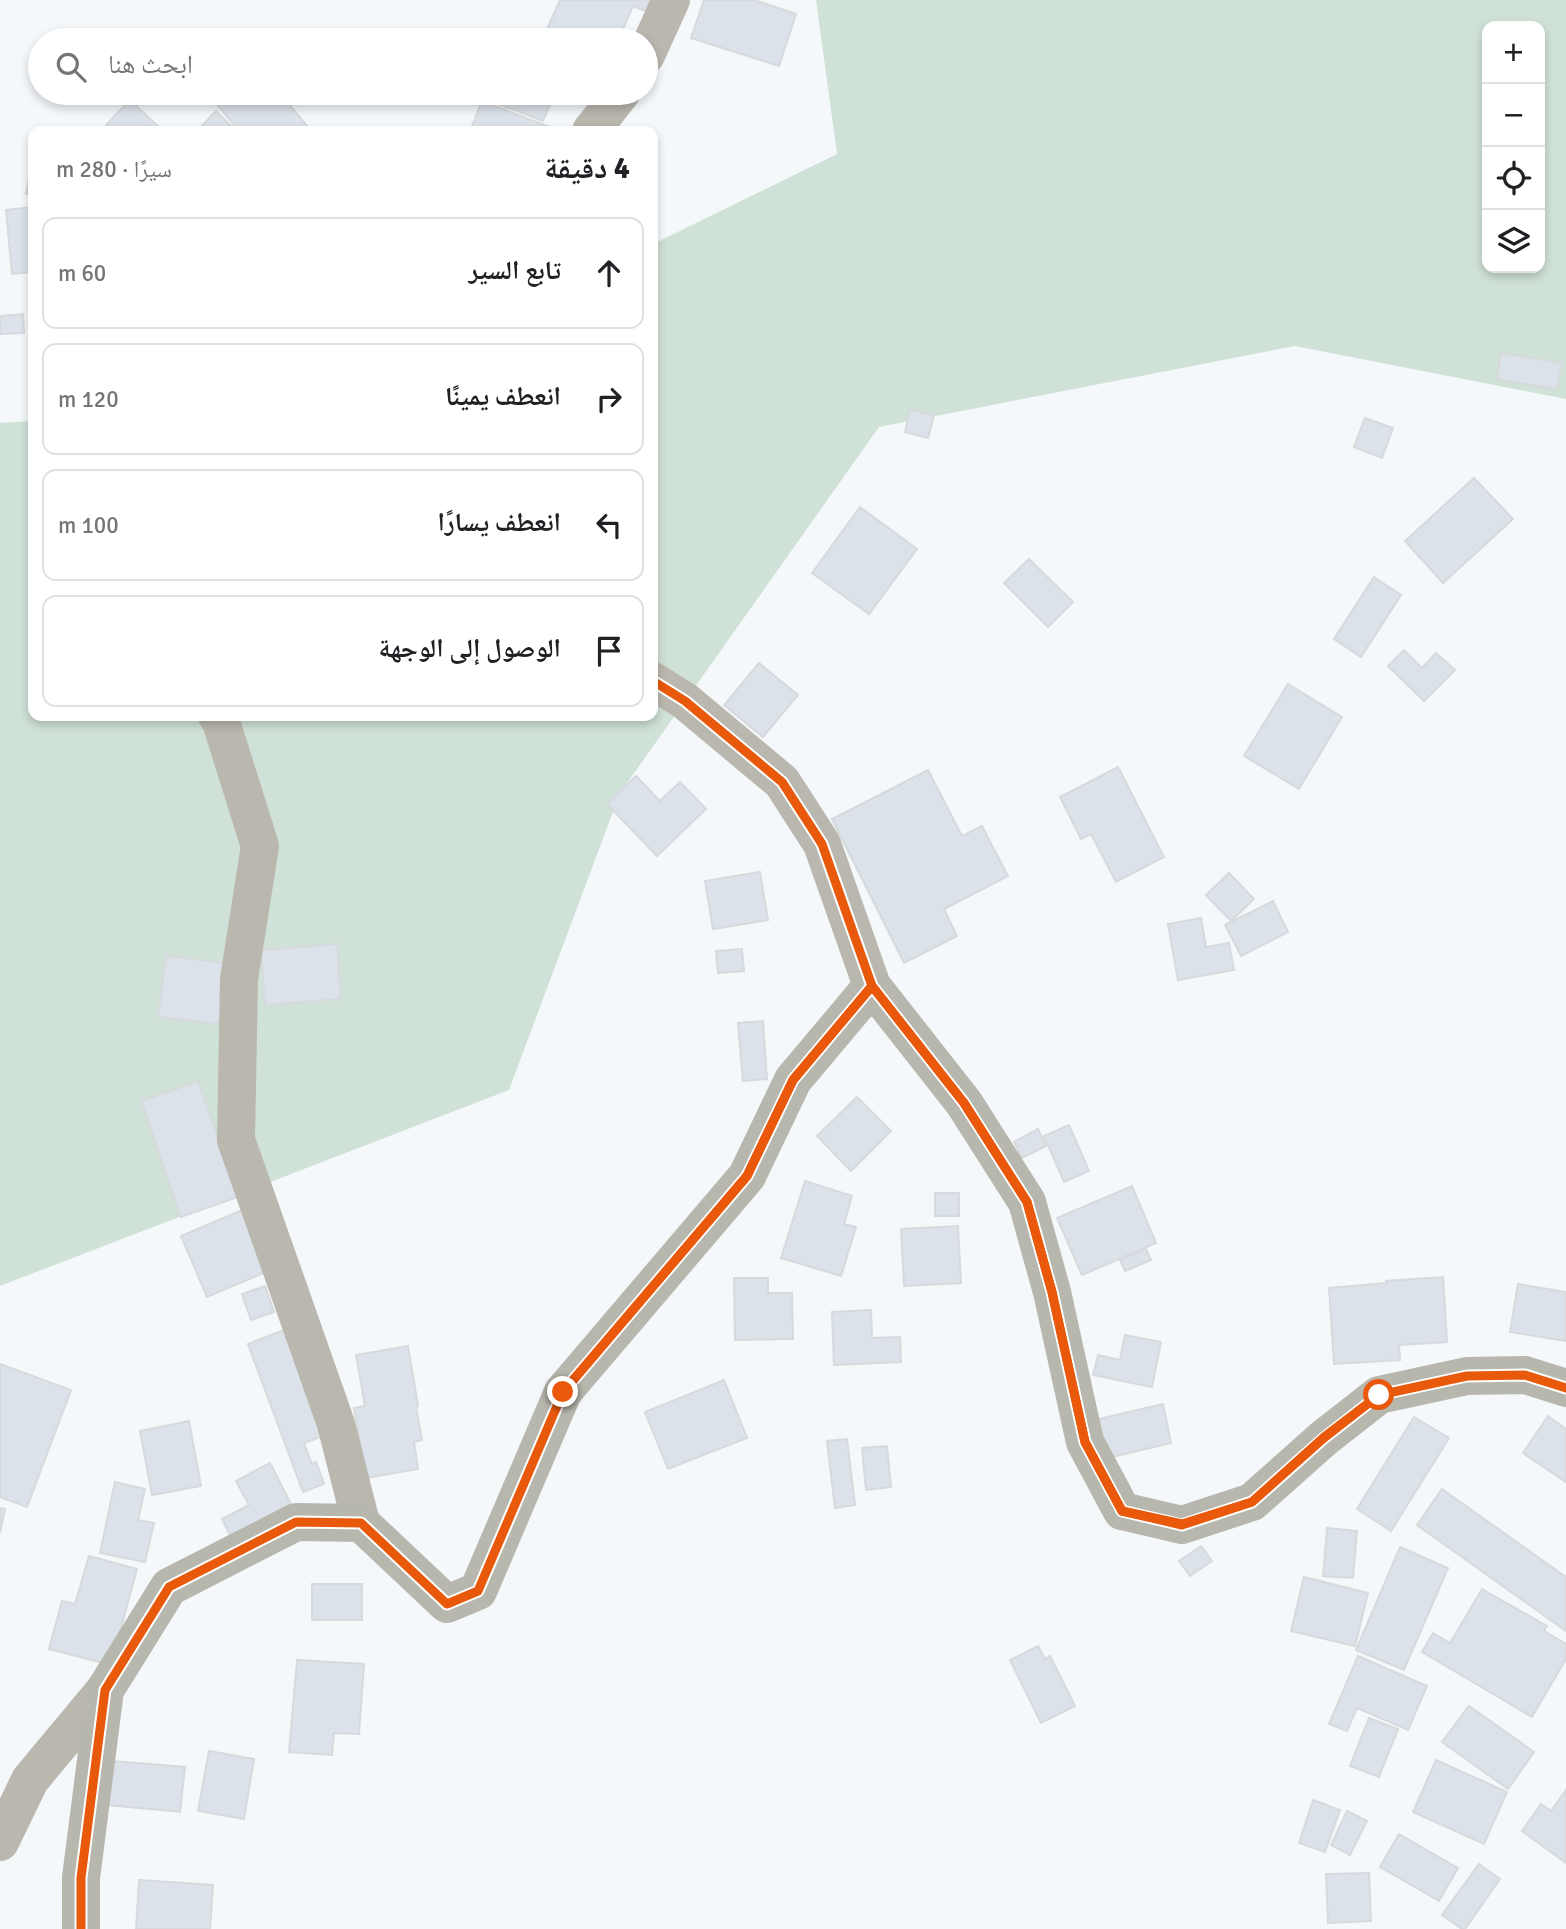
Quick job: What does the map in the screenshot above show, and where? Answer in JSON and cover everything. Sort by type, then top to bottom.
[{"type":"street","points":[[658,29],[671,0]]},
{"type":"street","points":[[595,126],[612,105]]},
{"type":"street","points":[[658,684],[685,701],[782,782],[822,844],[872,986],[964,1103],[1027,1202],[1052,1292],[1085,1442],[1122,1511],[1182,1524],[1252,1502],[1324,1437],[1379,1395],[1467,1376],[1525,1375],[1566,1388]]},
{"type":"street","points":[[220,721],[260,846],[239,979],[236,1140],[337,1424],[361,1522],[447,1604],[478,1591],[563,1392],[747,1176],[793,1080],[872,986]]},
{"type":"street","points":[[0,1842],[15,1772],[105,1690],[169,1587],[296,1522],[361,1522]]},
{"type":"street","points":[[81,1929],[81,1878],[105,1690]]},
{"type":"green space","points":[[816,0],[1566,0],[1566,399],[1295,346],[879,427],[620,793],[509,1090],[0,1286],[0,423],[28,421],[28,721],[658,721],[658,242],[837,154]]},
{"type":"building","points":[[560,0],[650,0],[645,11],[633,6],[623,28],[547,28]]},
{"type":"building","points":[[704,0],[754,0],[796,14],[779,66],[691,38]]},
{"type":"building","points":[[125,105],[135,105],[158,126],[107,126]]},
{"type":"building","points":[[217,105],[290,105],[307,126],[235,126]]},
{"type":"building","points":[[480,105],[492,105],[547,126],[472,126]]},
{"type":"building","points":[[501,105],[550,105],[543,121]]},
{"type":"building","points":[[216,111],[231,126],[202,126]]},
{"type":"building","points":[[28,208],[28,272],[12,274],[6,210]]},
{"type":"building","points":[[23,314],[24,333],[0,334],[0,316]]},
{"type":"building","points":[[1501,353],[1562,363],[1557,389],[1497,379]]},
{"type":"building","points":[[910,410],[934,415],[928,438],[905,432]]},
{"type":"building","points":[[1365,418],[1393,428],[1382,458],[1354,447]]},
{"type":"building","points":[[1474,478],[1513,519],[1443,583],[1405,541]]},
{"type":"building","points":[[860,507],[917,549],[869,614],[812,573]]},
{"type":"building","points":[[1029,559],[1073,602],[1048,627],[1004,583]]},
{"type":"building","points":[[1374,577],[1401,595],[1361,657],[1334,639]]},
{"type":"building","points":[[1404,650],[1422,668],[1436,653],[1455,670],[1424,701],[1388,666]]},
{"type":"building","points":[[759,663],[798,695],[763,737],[724,705]]},
{"type":"building","points":[[1288,684],[1342,717],[1299,789],[1244,756]]},
{"type":"building","points":[[1118,767],[1164,857],[1116,882],[1091,834],[1081,839],[1060,797]]},
{"type":"building","points":[[928,770],[962,836],[982,826],[1008,876],[944,909],[957,936],[904,963],[832,819]]},
{"type":"building","points":[[636,776],[660,801],[680,782],[706,809],[657,856],[607,804]]},
{"type":"building","points":[[760,872],[768,920],[713,929],[705,881]]},
{"type":"building","points":[[1229,873],[1254,899],[1231,921],[1206,895]]},
{"type":"building","points":[[1273,901],[1288,932],[1241,956],[1225,925]]},
{"type":"building","points":[[1201,918],[1206,947],[1229,943],[1234,970],[1178,980],[1168,924]]},
{"type":"building","points":[[337,944],[341,999],[265,1005],[261,950]]},
{"type":"building","points":[[742,949],[744,971],[718,973],[716,951]]},
{"type":"building","points":[[166,956],[226,963],[219,1024],[158,1017]]},
{"type":"building","points":[[763,1021],[767,1079],[743,1081],[738,1023]]},
{"type":"building","points":[[198,1081],[238,1197],[181,1217],[141,1101]]},
{"type":"building","points":[[857,1097],[891,1131],[851,1171],[817,1136]]},
{"type":"building","points":[[1069,1125],[1089,1171],[1064,1182],[1044,1136]]},
{"type":"building","points":[[1038,1129],[1046,1146],[1022,1158],[1014,1142]]},
{"type":"building","points":[[805,1181],[852,1196],[844,1224],[856,1227],[841,1276],[781,1258]]},
{"type":"building","points":[[1132,1186],[1156,1243],[1082,1275],[1057,1218]]},
{"type":"building","points":[[935,1193],[959,1193],[959,1216],[935,1216]]},
{"type":"building","points":[[242,1210],[268,1271],[207,1297],[181,1236]]},
{"type":"building","points":[[958,1226],[961,1283],[904,1286],[901,1229]]},
{"type":"building","points":[[1146,1249],[1151,1260],[1125,1271],[1120,1260]]},
{"type":"building","points":[[1443,1277],[1447,1342],[1399,1345],[1400,1360],[1334,1364],[1329,1288]]},
{"type":"building","points":[[734,1278],[768,1278],[768,1293],[792,1293],[793,1339],[735,1340]]},
{"type":"building","points":[[1518,1284],[1566,1292],[1566,1341],[1510,1332]]},
{"type":"building","points":[[265,1286],[274,1312],[251,1320],[242,1294]]},
{"type":"building","points":[[871,1310],[872,1338],[900,1337],[901,1362],[834,1365],[832,1312]]},
{"type":"building","points":[[297,1325],[337,1431],[304,1443],[312,1464],[316,1462],[324,1484],[303,1492],[248,1344]]},
{"type":"building","points":[[1125,1335],[1161,1342],[1152,1387],[1093,1375],[1098,1355],[1120,1360]]},
{"type":"building","points":[[408,1346],[422,1440],[414,1442],[418,1469],[366,1478],[354,1408],[365,1406],[356,1355]]},
{"type":"building","points":[[0,1364],[71,1390],[27,1507],[0,1497]]},
{"type":"building","points":[[724,1380],[747,1438],[668,1469],[645,1412]]},
{"type":"building","points":[[1163,1404],[1171,1443],[1108,1458],[1099,1419]]},
{"type":"building","points":[[1548,1416],[1566,1429],[1566,1482],[1523,1453]]},
{"type":"building","points":[[1414,1417],[1449,1438],[1391,1531],[1357,1509]]},
{"type":"building","points":[[189,1421],[201,1486],[152,1495],[140,1431]]},
{"type":"building","points":[[847,1439],[855,1505],[835,1508],[827,1441]]},
{"type":"building","points":[[887,1446],[891,1487],[866,1490],[862,1448]]},
{"type":"building","points":[[270,1463],[292,1506],[231,1537],[222,1519],[249,1505],[236,1481]]},
{"type":"building","points":[[115,1482],[145,1489],[138,1520],[154,1523],[145,1562],[100,1553]]},
{"type":"building","points":[[1442,1489],[1566,1577],[1566,1631],[1417,1525]]},
{"type":"building","points":[[0,1508],[5,1509],[0,1533]]},
{"type":"building","points":[[1327,1528],[1357,1531],[1353,1578],[1323,1576]]},
{"type":"building","points":[[1201,1546],[1212,1561],[1190,1576],[1179,1561]]},
{"type":"building","points":[[1400,1547],[1448,1568],[1404,1670],[1356,1650]]},
{"type":"building","points":[[89,1556],[137,1569],[111,1665],[49,1649],[62,1601],[75,1604]]},
{"type":"building","points":[[1304,1577],[1368,1593],[1355,1646],[1291,1631]]},
{"type":"building","points":[[312,1584],[362,1584],[362,1620],[312,1620]]},
{"type":"building","points":[[1482,1589],[1547,1626],[1544,1631],[1566,1644],[1566,1659],[1532,1717],[1422,1652],[1433,1633],[1450,1643]]},
{"type":"building","points":[[1038,1646],[1045,1659],[1050,1656],[1075,1706],[1041,1723],[1010,1660]]},
{"type":"building","points":[[1358,1656],[1427,1686],[1408,1730],[1357,1708],[1347,1731],[1329,1724]]},
{"type":"building","points":[[297,1660],[364,1664],[359,1734],[334,1733],[332,1755],[289,1752]]},
{"type":"building","points":[[1469,1706],[1534,1752],[1508,1789],[1442,1742]]},
{"type":"building","points":[[1369,1718],[1398,1729],[1379,1777],[1350,1766]]},
{"type":"building","points":[[209,1751],[254,1759],[244,1819],[198,1811]]},
{"type":"building","points":[[1436,1760],[1507,1792],[1484,1844],[1413,1812]]},
{"type":"building","points":[[112,1761],[185,1767],[180,1812],[108,1805]]},
{"type":"building","points":[[1566,1790],[1566,1863],[1522,1831],[1541,1804],[1551,1811]]},
{"type":"building","points":[[1313,1800],[1340,1810],[1325,1852],[1299,1843]]},
{"type":"building","points":[[1347,1811],[1367,1821],[1350,1855],[1331,1845]]},
{"type":"building","points":[[1399,1834],[1458,1868],[1439,1901],[1380,1867]]},
{"type":"building","points":[[1479,1864],[1500,1879],[1465,1929],[1462,1929],[1442,1915]]},
{"type":"building","points":[[1369,1873],[1371,1921],[1328,1923],[1326,1874]]},
{"type":"building","points":[[139,1880],[213,1885],[210,1929],[136,1929]]},
{"type":"cycle path","points":[[658,684],[685,701],[782,782],[822,844],[872,986],[964,1103],[1027,1202],[1052,1292],[1085,1442],[1122,1511],[1182,1525],[1252,1502],[1324,1438],[1379,1395],[1467,1376],[1525,1375],[1566,1388]]},
{"type":"cycle path","points":[[81,1929],[81,1878],[105,1690],[169,1587],[296,1522],[361,1523],[447,1604],[478,1591],[563,1392],[747,1176],[793,1080],[872,986]]},
{"type":"route","points":[[563,1392],[747,1176],[793,1080],[872,986],[964,1103],[1027,1202],[1052,1292],[1085,1442],[1122,1511],[1182,1524],[1252,1502],[1324,1437],[1379,1395]]}]
